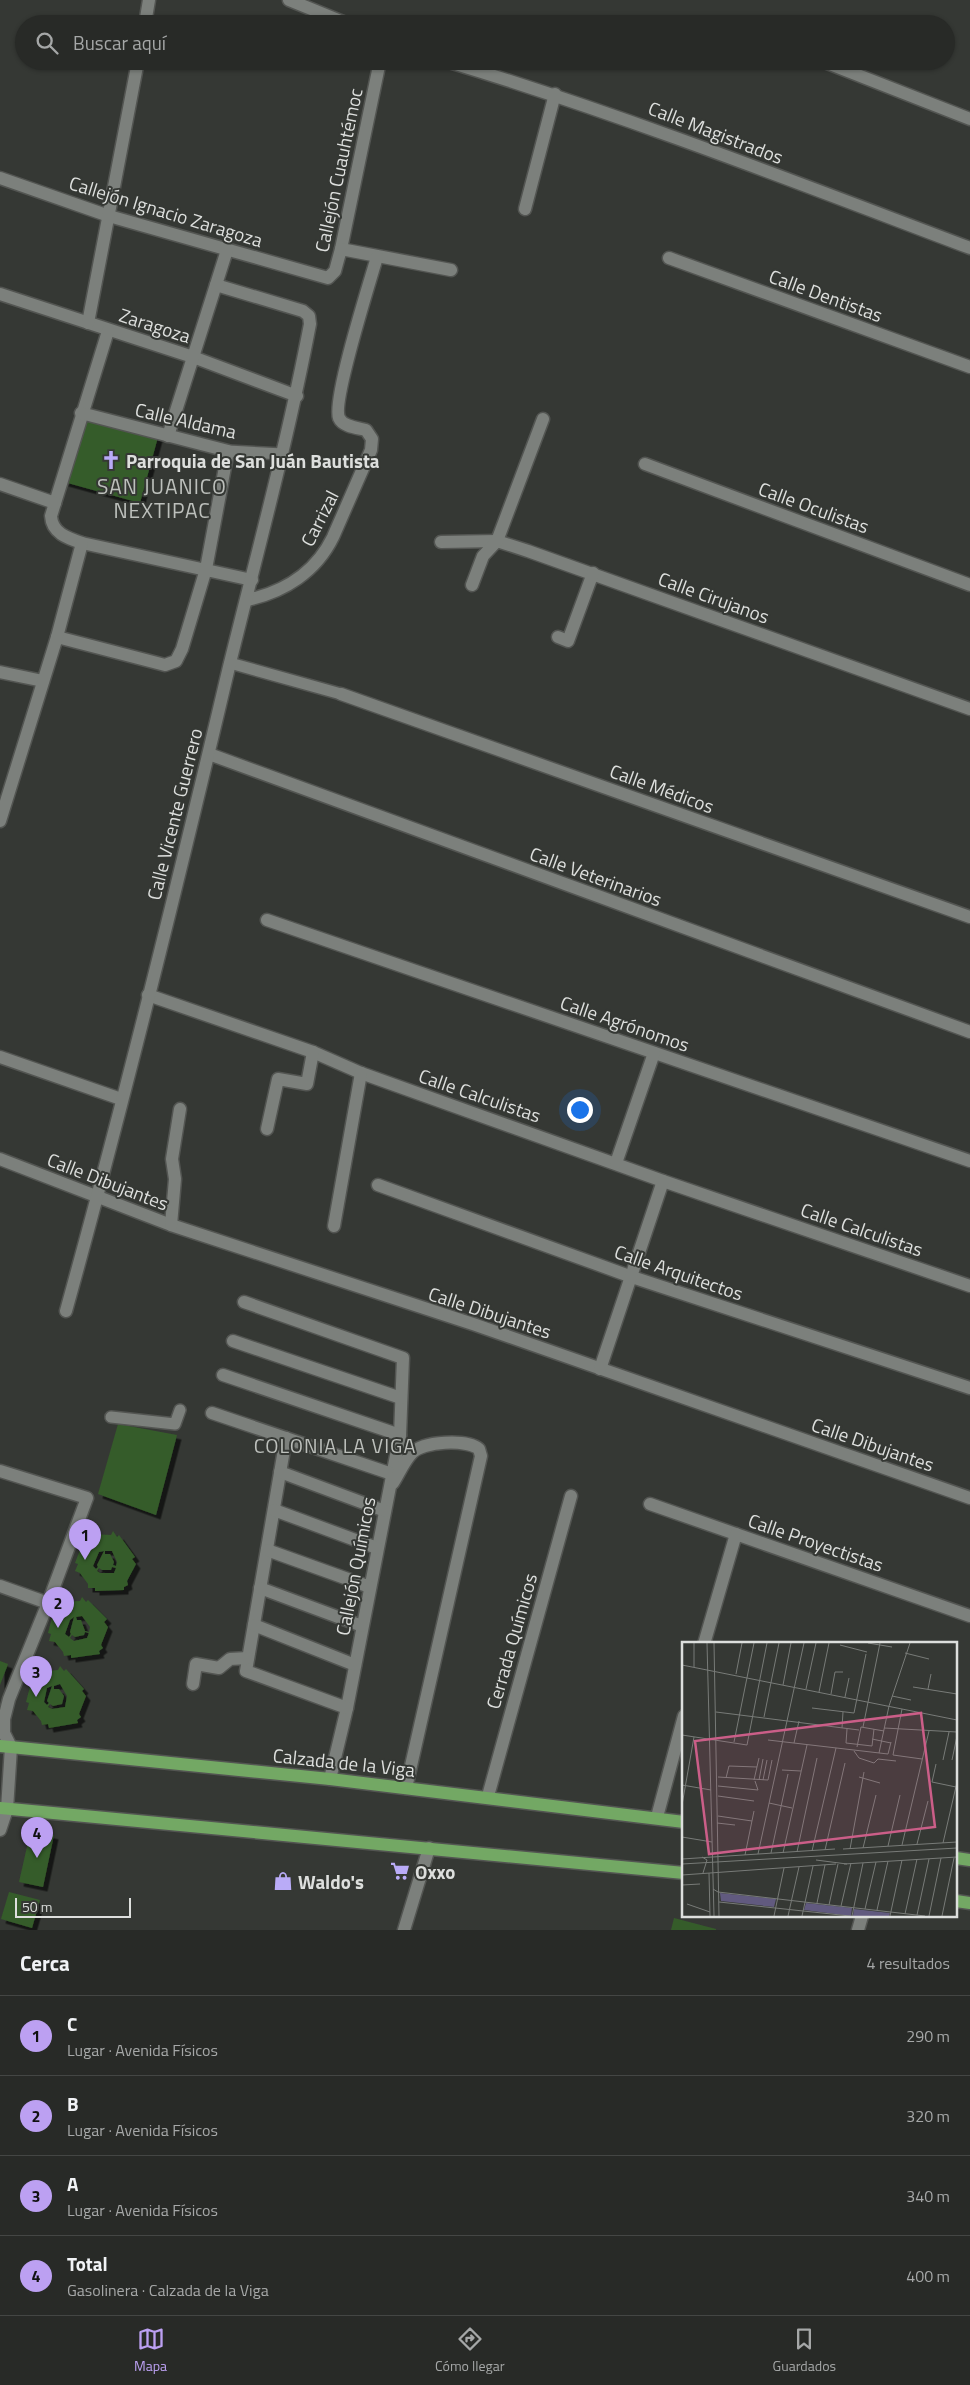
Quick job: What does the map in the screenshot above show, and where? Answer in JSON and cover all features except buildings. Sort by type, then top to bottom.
[{"type":"main road","name":"Calzada de la Viga","points":[[5,1747],[488,1796],[682,1822]]},
{"type":"main road","points":[[3,1808],[682,1873]]},
{"type":"street","points":[[146,15],[149,0]]},
{"type":"street","points":[[289,0],[326,15]]},
{"type":"street","points":[[88,323],[136,70]]},
{"type":"street","name":"Callejón Cuauhtémoc","points":[[323,278],[332,276],[341,249],[378,70]]},
{"type":"street","name":"Calle Magistrados","points":[[476,70],[640,123],[970,248]]},
{"type":"street","points":[[845,70],[970,119]]},
{"type":"street","points":[[526,209],[555,94]]},
{"type":"street","name":"Callejón Ignacio Zaragoza","points":[[0,178],[109,216],[323,278]]},
{"type":"street","points":[[341,249],[451,270]]},
{"type":"street","points":[[168,436],[227,250]]},
{"type":"street","name":"Carrizal","points":[[247,600],[266,596],[285,587],[315,565],[327,550],[371,450],[372,439],[366,430],[345,424],[339,418],[338,407],[346,364],[377,257]]},
{"type":"street","name":"Calle Dentistas","points":[[669,258],[970,367]]},
{"type":"street","name":"Calle Vicente Guerrero","points":[[66,1311],[98,1196],[209,754],[297,396],[310,324],[309,316],[302,311],[216,285]]},
{"type":"street","name":"Zaragoza","points":[[0,294],[108,331],[193,357],[297,396]]},
{"type":"street","points":[[108,331],[55,503],[52,523],[64,537],[82,543],[252,580]]},
{"type":"street","name":"Calle Aldama","points":[[82,412],[228,451],[283,454]]},
{"type":"street","points":[[472,585],[483,556],[497,541],[543,419]]},
{"type":"street","points":[[56,637],[165,665],[176,661],[182,649],[206,569],[228,451]]},
{"type":"street","name":"Calle Oculistas","points":[[645,464],[970,585]]},
{"type":"street","points":[[0,484],[55,503]]},
{"type":"street","name":"Calle Cirujanos","points":[[441,542],[497,541],[593,573],[970,709]]},
{"type":"street","points":[[0,821],[56,637],[82,543]]},
{"type":"street","points":[[558,637],[568,641],[593,573]]},
{"type":"street","points":[[230,663],[341,694]]},
{"type":"street","points":[[0,672],[43,681]]},
{"type":"street","name":"Calle Médicos","points":[[341,694],[970,917]]},
{"type":"street","name":"Calle Veterinarios","points":[[209,754],[970,1032]]},
{"type":"street","name":"Calle Agrónomos","points":[[268,920],[970,1161]]},
{"type":"street","name":"Calle Calculistas","points":[[148,995],[313,1052],[361,1073],[663,1181],[970,1286]]},
{"type":"street","points":[[267,1129],[278,1079],[307,1084],[313,1052]]},
{"type":"street","points":[[616,1163],[654,1053]]},
{"type":"street","points":[[0,1057],[121,1099]]},
{"type":"street","points":[[334,1226],[361,1073]]},
{"type":"street","points":[[171,1225],[174,1180],[172,1159],[180,1109]]},
{"type":"street","name":"Calle Dibujantes","points":[[0,1159],[171,1225],[600,1369],[970,1498]]},
{"type":"street","points":[[600,1369],[663,1181]]},
{"type":"street","name":"Calle Arquitectos","points":[[378,1185],[632,1277],[970,1388]]},
{"type":"street","name":"Callejón Químicos","points":[[244,1302],[403,1358],[400,1435],[347,1708],[330,1779]]},
{"type":"street","points":[[233,1341],[401,1398]]},
{"type":"street","points":[[223,1375],[400,1435]]},
{"type":"street","points":[[111,1416],[175,1424],[180,1410]]},
{"type":"street","points":[[212,1413],[392,1474]]},
{"type":"street","points":[[286,1438],[246,1671],[347,1708]]},
{"type":"street","points":[[389,1489],[413,1452],[424,1446],[439,1443],[473,1444],[479,1449],[481,1456],[406,1788]]},
{"type":"street","points":[[0,1471],[86,1498],[48,1603],[9,1699],[4,1719],[3,1808],[0,1830]]},
{"type":"street","points":[[280,1472],[385,1511]]},
{"type":"street","name":"Cerrada Químicos","points":[[488,1796],[571,1496]]},
{"type":"street","name":"Calle Proyectistas","points":[[650,1504],[970,1616]]},
{"type":"street","points":[[274,1510],[378,1548]]},
{"type":"street","points":[[705,1642],[736,1534]]},
{"type":"street","points":[[267,1550],[370,1587]]},
{"type":"street","points":[[0,1586],[48,1603]]},
{"type":"street","points":[[260,1588],[362,1626]]},
{"type":"street","points":[[254,1625],[355,1665]]},
{"type":"street","points":[[193,1684],[196,1664],[219,1668],[230,1659],[248,1658]]},
{"type":"street","points":[[657,1817],[682,1723]]},
{"type":"street","points":[[404,1930],[429,1848]]},
{"type":"place","name":"Parroquia de San Juán Bautista","points":[[111,460]]},
{"type":"place","name":"C","points":[[85,1560]]},
{"type":"place","name":"B","points":[[58,1628]]},
{"type":"place","name":"A","points":[[36,1697]]},
{"type":"place","name":"Total","points":[[37,1858]]},
{"type":"place","name":"Oxxo","points":[[400,1871]]},
{"type":"place","name":"Waldo's","points":[[283,1881]]},
{"type":"district","name":"SAN JUANICO NEXTIPAC","points":[[162,498]]},
{"type":"district","name":"COLONIA LA VIGA","points":[[335,1445]]}]
